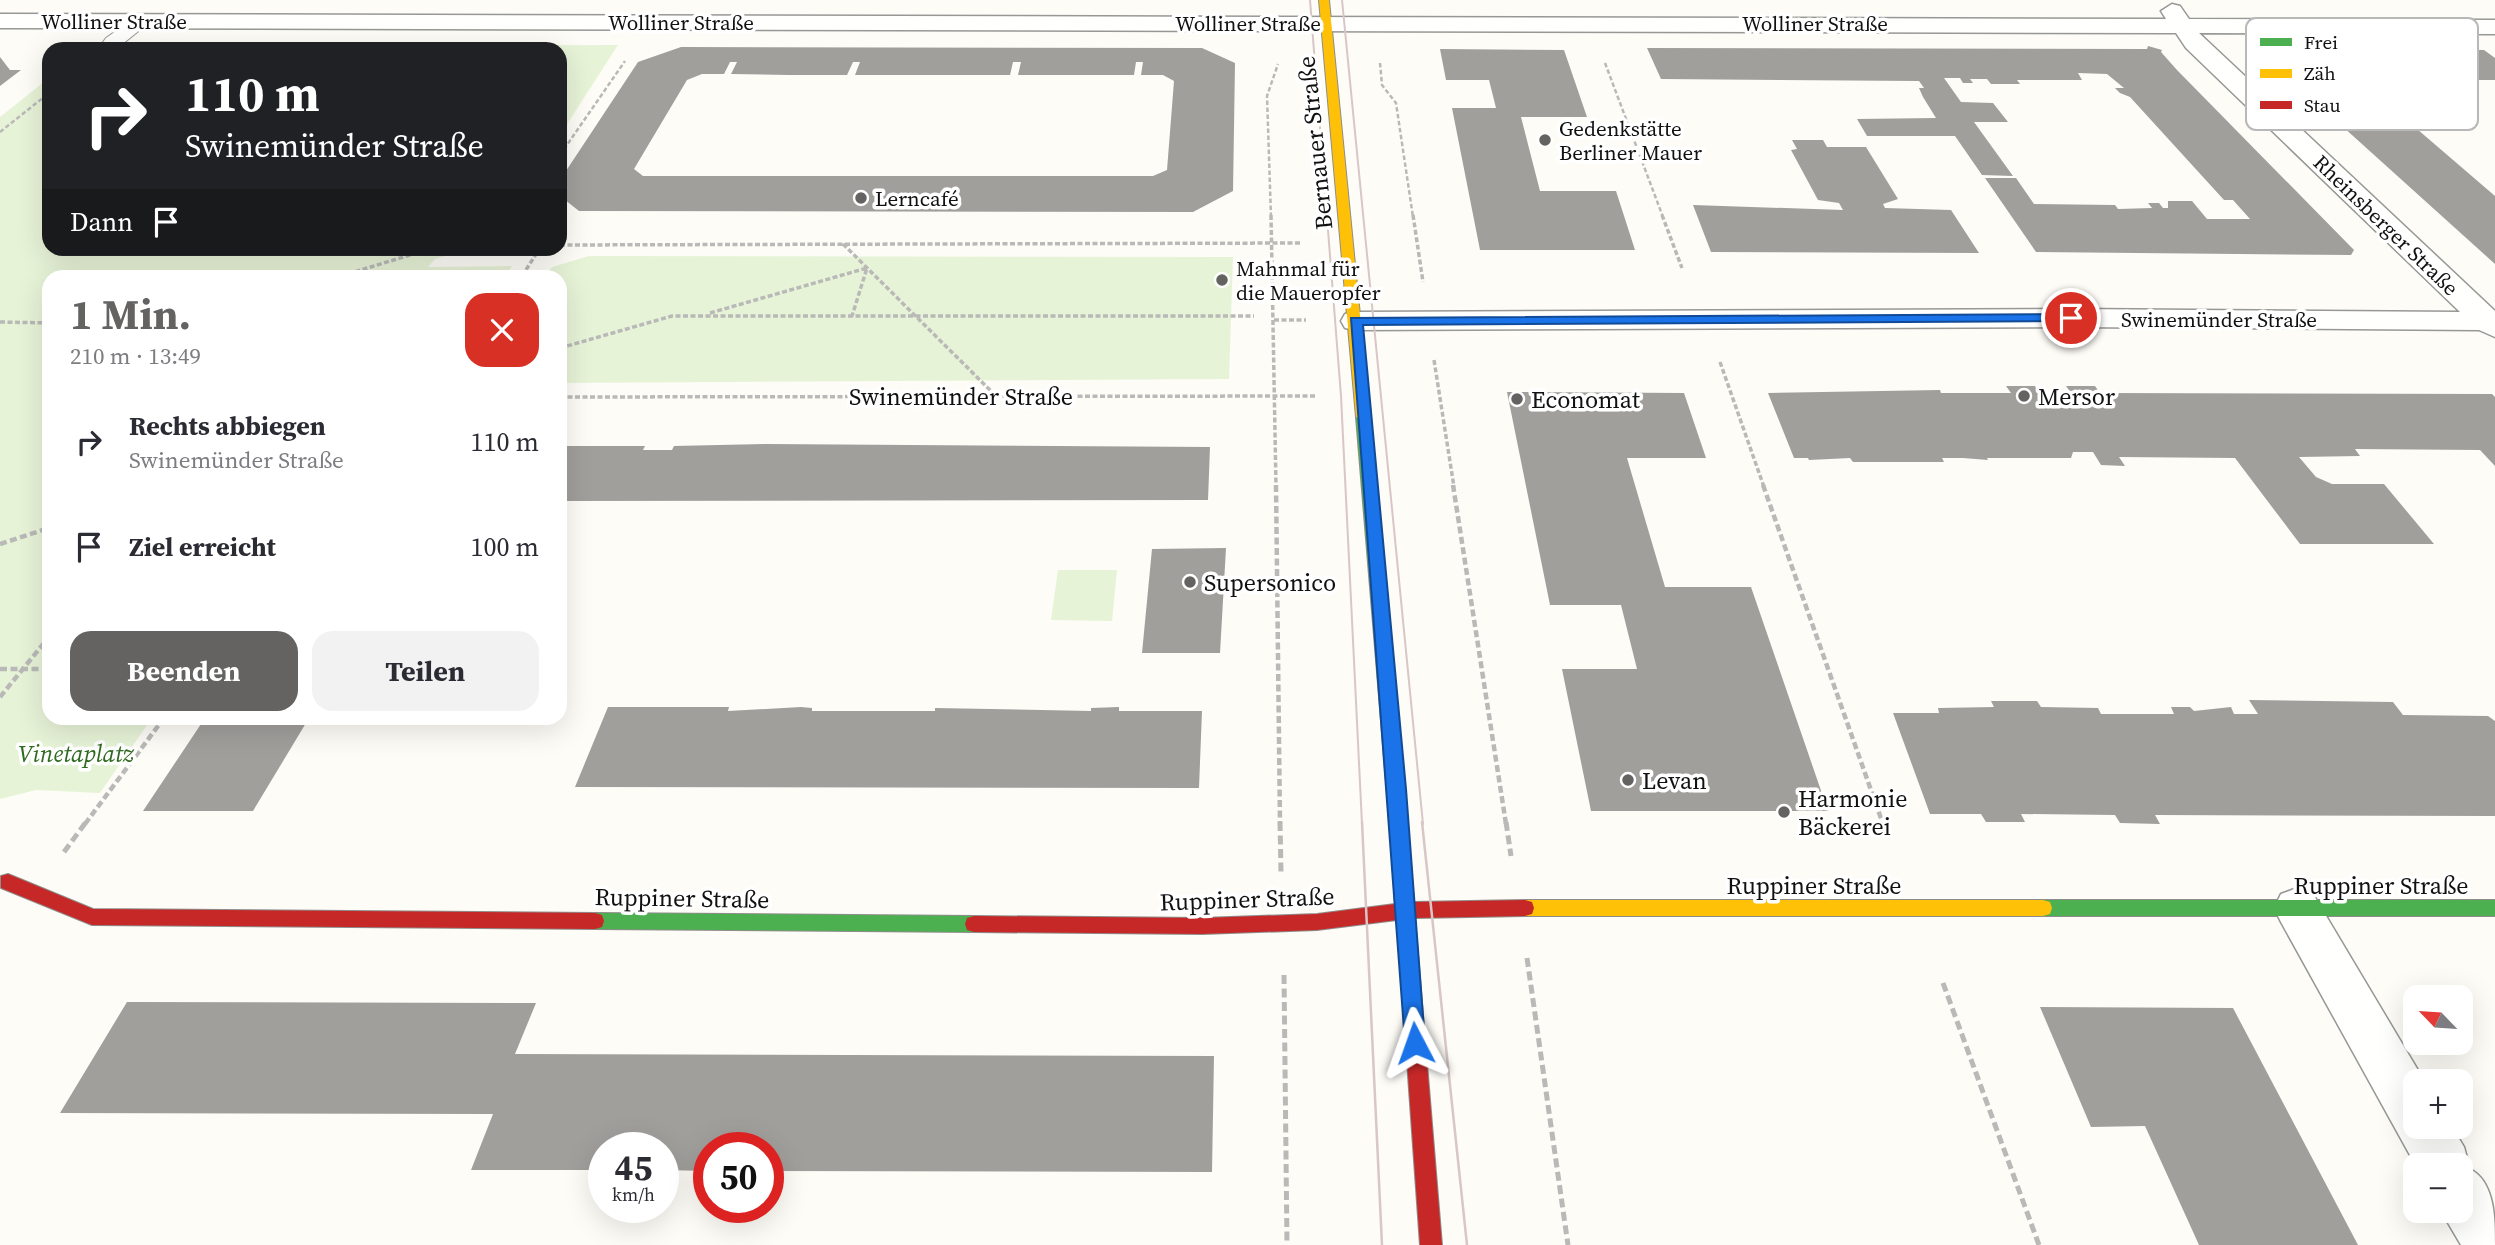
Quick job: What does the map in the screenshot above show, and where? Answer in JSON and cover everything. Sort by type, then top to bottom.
[{"type":"street","name":"Bernauer Straße","points":[[1324,0],[1356,321],[1432,1245]]},
{"type":"street","name":"Rheinsberger Straße","points":[[2162,0],[2194,43],[2246,92]]},
{"type":"street","name":"Wolliner Straße","points":[[0,21],[1327,23],[1767,14],[2246,26]]},
{"type":"street","name":"Rheinsberger Straße","points":[[2287,130],[2492,323]]},
{"type":"street","name":"Swinemünder Straße","points":[[1356,321],[2071,318],[2492,323]]},
{"type":"street","name":"Ruppiner Straße","points":[[8,882],[33,895],[92,916],[106,917],[1202,926],[1317,922],[1431,908],[2495,908]]},
{"type":"street","points":[[2297,908],[2403,1091]]},
{"type":"street","points":[[2473,1214],[2491,1245]]},
{"type":"lane","points":[[113,42],[139,21]]},
{"type":"path","points":[[567,145],[630,52]]},
{"type":"path","points":[[1278,57],[1278,68],[1267,96],[1272,243],[1281,879]]},
{"type":"path","points":[[1380,61],[1382,85],[1396,103],[1424,290]]},
{"type":"path","points":[[1604,61],[1682,268]]},
{"type":"path","points":[[0,132],[42,99]]},
{"type":"path","points":[[567,245],[1348,242]]},
{"type":"path","points":[[842,244],[996,396]]},
{"type":"path","points":[[361,270],[407,256]]},
{"type":"path","points":[[703,316],[867,268]]},
{"type":"path","points":[[852,316],[867,268]]},
{"type":"path","points":[[567,346],[672,316],[1254,316]]},
{"type":"path","points":[[0,322],[42,323]]},
{"type":"path","points":[[1433,353],[1510,848]]},
{"type":"path","points":[[1720,362],[1885,829]]},
{"type":"path","name":"Swinemünder Straße","points":[[567,397],[1362,396]]},
{"type":"path","points":[[0,544],[42,530]]},
{"type":"path","points":[[0,697],[42,646]]},
{"type":"path","points":[[0,669],[42,669]]},
{"type":"path","points":[[33,895],[159,725]]},
{"type":"path","points":[[1527,957],[1568,1245]]},
{"type":"path","points":[[1284,963],[1287,1245]]},
{"type":"path","points":[[1943,983],[2039,1245]]},
{"type":"green space","points":[[567,45],[618,45],[567,124]]},
{"type":"green space","name":"Vinetaplatz","points":[[42,84],[42,256],[445,256],[435,259],[428,267],[512,266],[509,270],[42,270],[42,725],[147,725],[100,793],[36,790],[0,799],[0,117]]},
{"type":"green space","points":[[589,256],[1233,257],[1229,379],[567,383],[567,270],[550,270],[552,267]]},
{"type":"green space","points":[[1058,570],[1117,570],[1112,621],[1051,620]]},
{"type":"building","points":[[2148,46],[2162,50],[2177,70],[2354,250],[2351,255],[2036,252],[1985,178],[2016,178],[2034,204],[2115,205],[2118,209],[2152,208],[2148,203],[2159,203],[2163,208],[2168,208],[2168,201],[2192,201],[2207,219],[2250,219],[2233,200],[2224,200],[2130,97],[2115,88],[2124,88],[2107,74],[2078,73],[2082,80],[2017,80],[2020,84],[1991,84],[1987,79],[1970,79],[1973,83],[1963,83],[1960,78],[1944,78],[1961,102],[1993,103],[2008,122],[1974,122],[2013,176],[1982,175],[1955,136],[1867,136],[1857,119],[1936,118],[1923,97],[1919,88],[1924,88],[1919,81],[1661,79],[1647,48],[2147,49]]},
{"type":"building","points":[[681,47],[1202,48],[1235,63],[1233,191],[1193,212],[579,211],[567,202],[567,169],[638,62]],"holes":[[[730,62],[737,62],[731,74],[847,75],[853,62],[860,62],[855,75],[1010,75],[1013,62],[1021,62],[1018,75],[1134,75],[1136,62],[1143,62],[1141,75],[1163,75],[1174,81],[1167,170],[1153,176],[643,176],[634,169],[687,80],[702,74],[724,74]]]},
{"type":"building","points":[[1440,49],[1564,50],[1587,117],[1521,117],[1540,191],[1616,191],[1635,250],[1480,250],[1452,108],[1496,108],[1489,80],[1446,80]]},
{"type":"building","points":[[2478,50],[2484,50],[2495,58],[2495,80],[2478,80]]},
{"type":"building","points":[[0,57],[10,70],[21,70],[0,86]]},
{"type":"building","points":[[2346,130],[2418,130],[2495,196],[2495,264]]},
{"type":"building","points":[[1792,140],[1823,140],[1827,147],[1866,147],[1898,199],[1883,204],[1885,208],[1951,210],[1979,253],[1711,252],[1693,205],[1843,210],[1839,203],[1818,200],[1791,150],[1797,149]]},
{"type":"building","points":[[2006,386],[2035,386],[2038,393],[2071,393],[2066,386],[2095,386],[2100,393],[2492,394],[2495,397],[2495,466],[2480,450],[2355,449],[2360,456],[2299,457],[2316,477],[2332,484],[2384,484],[2434,544],[2300,544],[2235,458],[2119,457],[2125,466],[2101,465],[2093,452],[2073,452],[2071,458],[1942,458],[1944,462],[1853,462],[1850,458],[1794,458],[1768,393],[1940,390],[1941,393],[2011,393]]},
{"type":"building","points":[[1507,392],[1684,393],[1706,458],[1627,458],[1665,587],[1751,587],[1828,811],[1591,811],[1562,669],[1637,669],[1621,605],[1550,605]]},
{"type":"building","points":[[767,444],[1210,447],[1208,500],[567,501],[567,446],[645,446],[643,450],[672,450],[674,446]]},
{"type":"building","points":[[1226,548],[1220,653],[1142,653],[1152,549]]},
{"type":"building","points":[[2249,700],[2393,702],[2403,715],[2488,716],[2495,721],[2495,816],[2155,815],[2160,824],[2120,823],[2115,815],[2021,814],[2025,822],[1986,822],[1981,814],[1930,814],[1893,713],[1939,713],[1938,708],[1994,707],[1991,701],[2037,701],[2041,707],[2098,708],[2101,714],[2174,714],[2171,707],[2190,707],[2194,711],[2231,707],[2234,714],[2258,714]]},
{"type":"building","points":[[608,707],[729,707],[728,711],[801,707],[812,708],[812,711],[935,711],[935,708],[1091,711],[1091,708],[1119,707],[1119,711],[1202,711],[1199,788],[575,787]]},
{"type":"building","points":[[200,725],[305,725],[253,811],[143,811]]},
{"type":"building","points":[[127,1002],[536,1003],[515,1054],[1214,1056],[1212,1172],[784,1171],[784,1132],[693,1132],[693,1171],[679,1170],[679,1132],[588,1132],[588,1170],[471,1170],[493,1114],[60,1113]]},
{"type":"building","points":[[2040,1007],[2233,1008],[2358,1245],[2199,1245],[2145,1126],[2091,1127]]},
{"type":"tram line","points":[[1310,0],[1341,396],[1362,824]]},
{"type":"tram line","points":[[1342,0],[1423,824]]},
{"type":"tram line","points":[[1362,822],[1382,1245]]},
{"type":"tram line","points":[[1422,822],[1467,1245]]},
{"type":"traffic: fast","points":[[1363,417],[1400,842]]},
{"type":"traffic: fast","points":[[2043,908],[2495,908]]},
{"type":"traffic: fast","points":[[595,921],[974,924]]},
{"type":"traffic: slow","points":[[1324,0],[1363,417]]},
{"type":"traffic: slow","points":[[1525,908],[2043,908]]},
{"type":"traffic: jam","points":[[1400,842],[1431,1245]]},
{"type":"traffic: jam","points":[[8,882],[92,917],[595,921]]},
{"type":"traffic: jam","points":[[974,924],[1202,926],[1317,922],[1431,908],[1525,908]]},
{"type":"place","name":"Gedenkstätte Berliner Mauer","points":[[1545,140]]},
{"type":"place","name":"Lerncafé","points":[[861,198]]},
{"type":"place","name":"Mahnmal für die Maueropfer","points":[[1222,280]]},
{"type":"place","name":"Mersor","points":[[2024,396]]},
{"type":"place","name":"Economat","points":[[1517,399]]},
{"type":"place","name":"Supersonico","points":[[1190,582]]},
{"type":"place","name":"Levan","points":[[1628,780]]},
{"type":"place","name":"Harmonie Bäckerei","points":[[1784,812]]},
{"type":"route","points":[[1415,1043],[1397,789],[1356,321],[2071,318]]}]
